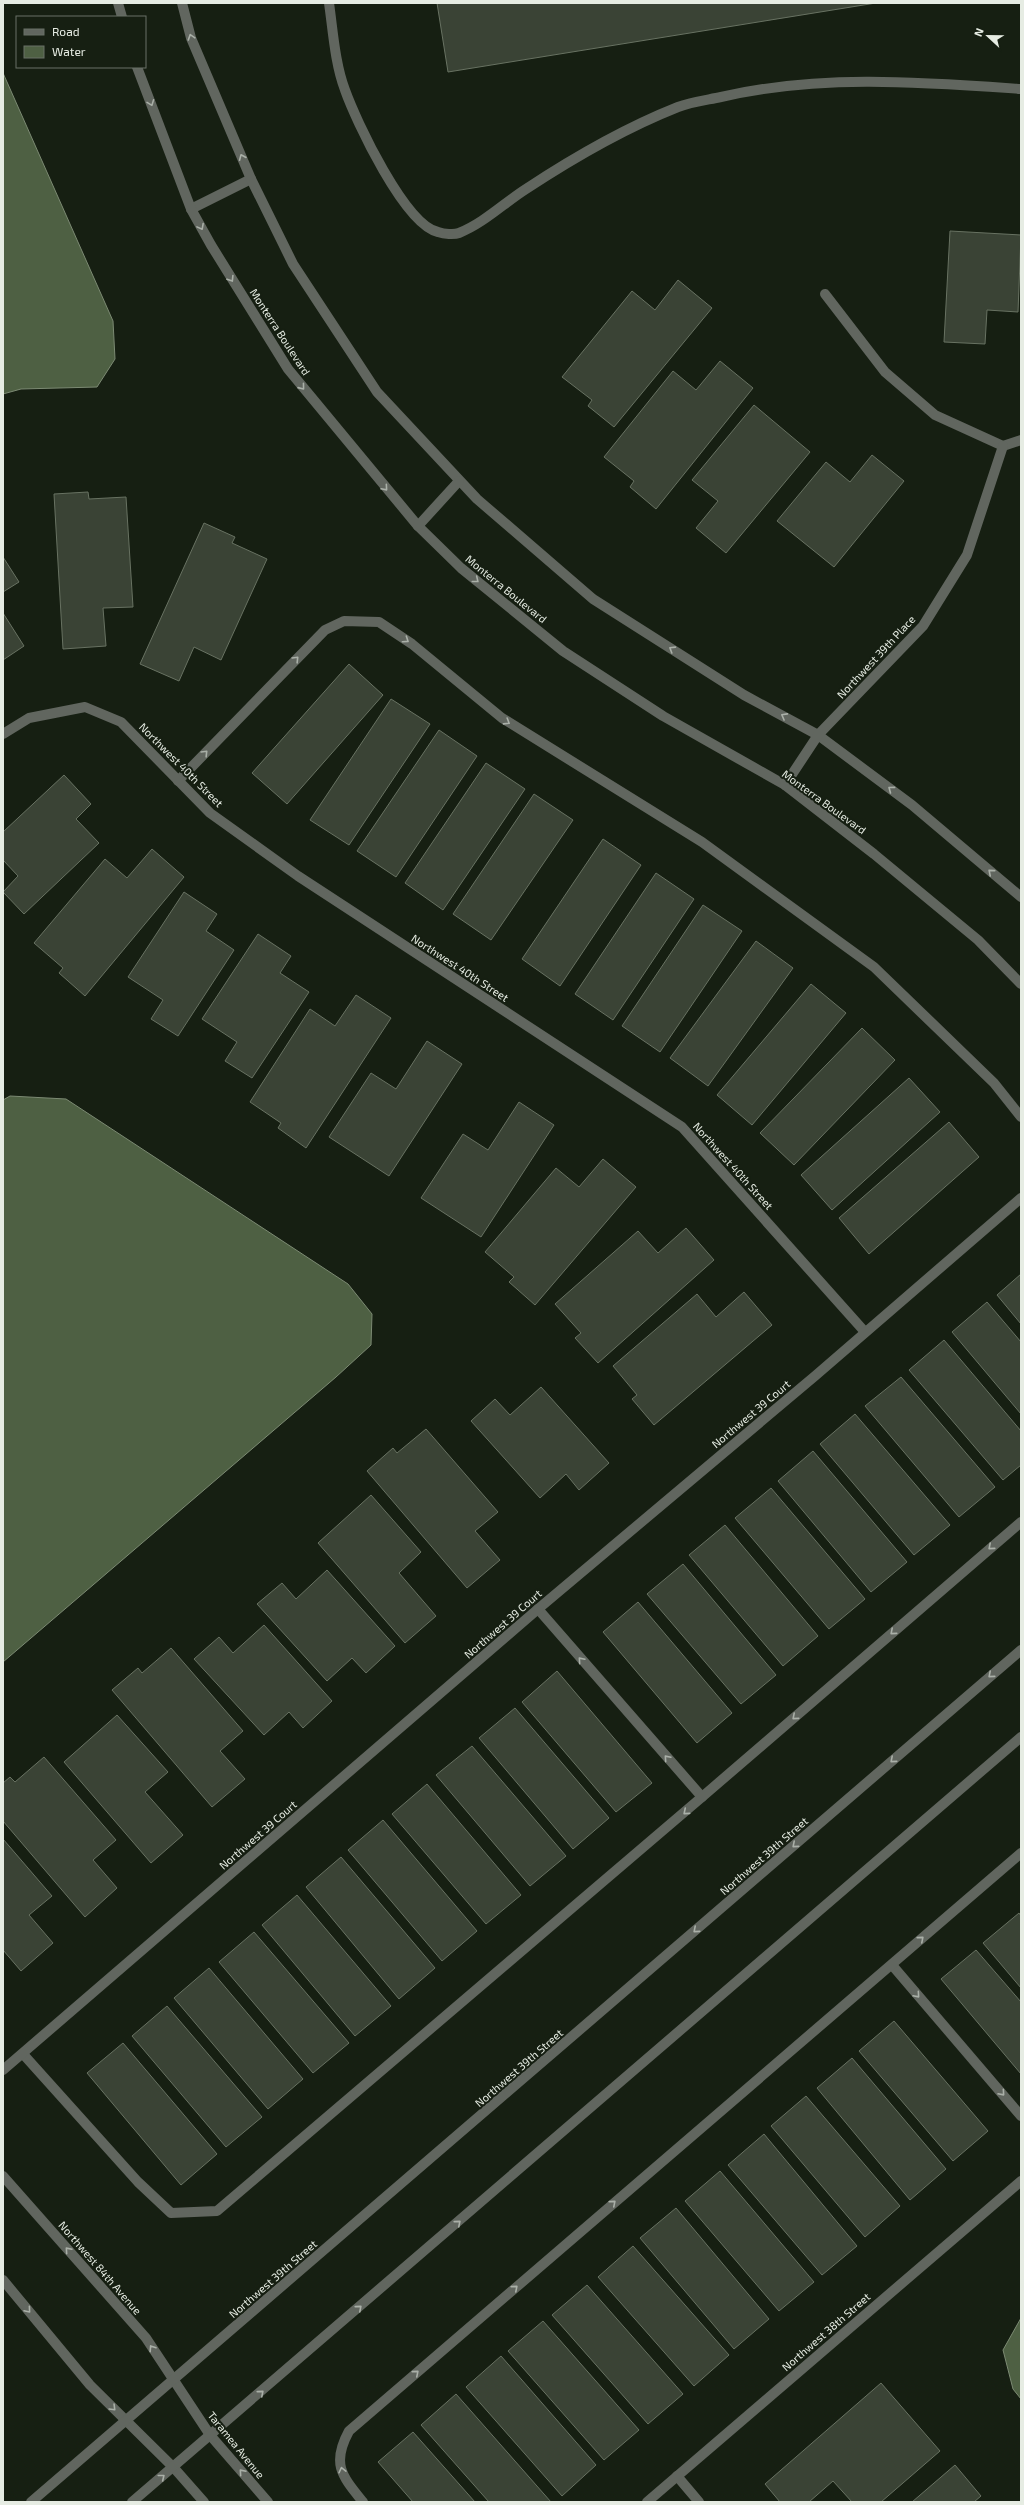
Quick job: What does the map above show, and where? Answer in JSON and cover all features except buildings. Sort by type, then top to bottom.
[{"type":"street","points":[[118,3],[122,16]]},
{"type":"street","points":[[182,3],[191,38],[251,179],[293,264],[377,392],[460,481],[477,499],[593,599],[744,694],[818,735],[912,805],[1021,897]]},
{"type":"street","points":[[329,3],[344,89],[372,151],[402,200],[419,221],[436,232],[457,234],[480,222],[526,189],[606,142],[679,107],[755,89],[839,81],[932,82],[1021,89]]},
{"type":"street","name":"Monterra Boulevard","points":[[137,68],[191,209],[211,245],[288,369],[418,526],[461,568],[563,651],[663,716],[785,785],[874,854],[978,940],[1021,984]]},
{"type":"street","points":[[191,209],[251,179]]},
{"type":"street","points":[[825,294],[885,372],[936,415],[1003,446],[1021,440]]},
{"type":"street","name":"Northwest 39th Place","points":[[785,785],[818,735],[923,626],[967,555],[1003,446]]},
{"type":"street","points":[[418,526],[460,481]]},
{"type":"street","points":[[178,781],[325,630],[344,621],[379,622],[412,644],[502,718],[702,842],[874,967],[994,1083],[1021,1117]]},
{"type":"street","name":"Northwest 40th Street","points":[[3,734],[29,718],[85,707],[121,722],[210,813],[298,876],[682,1127],[865,1332]]},
{"type":"street","name":"Northwest 39 Court","points":[[3,2070],[538,1609],[1021,1198]]},
{"type":"street","points":[[23,2054],[138,2182],[171,2213],[217,2211],[702,1797],[1021,1522]]},
{"type":"street","points":[[538,1609],[702,1797]]},
{"type":"street","name":"Northwest 39th Street","points":[[31,2502],[174,2381],[1021,1650]]},
{"type":"street","points":[[132,2502],[174,2468],[1021,1737]]},
{"type":"street","points":[[363,2502],[342,2476],[340,2463],[342,2444],[349,2431],[876,1976],[892,1965],[1021,1853]]},
{"type":"street","points":[[892,1965],[1021,2116]]},
{"type":"street","name":"Northwest 84th Avenue","points":[[3,2176],[146,2338],[174,2381]]},
{"type":"street","name":"Northwest 38th Street","points":[[648,2502],[1021,2181]]},
{"type":"street","points":[[3,2280],[90,2385],[174,2468],[204,2502]]},
{"type":"street","name":"Taramea Avenue","points":[[174,2381],[210,2436],[268,2502]]},
{"type":"street","points":[[677,2476],[699,2502]]},
{"type":"water","points":[[3,73],[113,321],[115,359],[97,387],[21,389],[3,394]]},
{"type":"water","points":[[10,1096],[66,1099],[348,1284],[372,1314],[371,1345],[336,1377],[3,1662],[3,1100]]},
{"type":"water","points":[[1021,2318],[1021,2399],[1013,2389],[1003,2350]]}]
